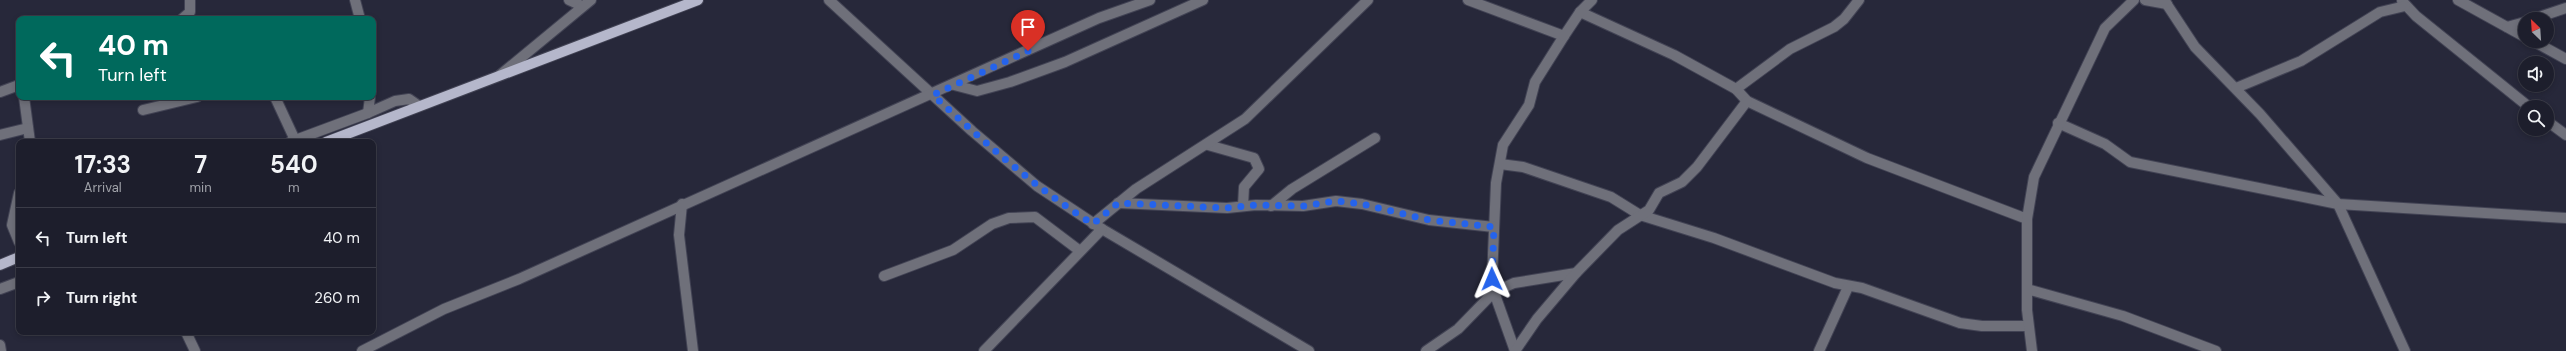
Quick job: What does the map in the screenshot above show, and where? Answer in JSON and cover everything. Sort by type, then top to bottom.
[{"type":"main road","points":[[334,139],[698,0]]},
{"type":"main road","points":[[0,265],[16,258]]},
{"type":"street","points":[[185,16],[190,12],[190,0]]},
{"type":"street","points":[[355,0],[359,16]]},
{"type":"street","points":[[569,0],[582,6]]},
{"type":"street","points":[[499,76],[582,6],[592,0]]},
{"type":"street","points":[[829,0],[1013,167],[1063,205],[1097,227],[1308,351]]},
{"type":"street","points":[[362,351],[444,309],[519,279],[682,204],[933,95],[1099,18],[1150,0]]},
{"type":"street","points":[[954,85],[977,91],[1010,82],[1066,62],[1203,0]]},
{"type":"street","points":[[984,351],[1080,250],[1097,227],[1118,203],[1136,188],[1208,144],[1245,119],[1368,0]]},
{"type":"street","points":[[1468,0],[1564,36]]},
{"type":"street","points":[[1515,351],[1494,292],[1491,260],[1503,145],[1512,128],[1529,105],[1535,82],[1580,12],[1592,0]]},
{"type":"street","points":[[1736,89],[1790,49],[1834,27],[1844,19],[1859,0]]},
{"type":"street","points":[[2032,351],[2028,326],[2027,219],[2034,178],[2058,123],[2106,28],[2134,0]]},
{"type":"street","points":[[2145,0],[2165,2],[2195,47],[2236,88],[2338,204],[2405,351]]},
{"type":"street","points":[[2458,0],[2518,33]]},
{"type":"street","points":[[2236,88],[2300,62],[2356,26],[2388,9],[2403,3],[2521,100]]},
{"type":"street","points":[[2554,12],[2566,8]]},
{"type":"street","points":[[1580,12],[1674,55],[1736,89],[1747,101],[1868,158],[2001,211],[2027,219]]},
{"type":"street","points":[[2507,27],[2518,24]]},
{"type":"street","points":[[2546,48],[2566,59]]},
{"type":"street","points":[[0,92],[16,86]]},
{"type":"street","points":[[298,139],[402,100],[409,99],[419,106]]},
{"type":"street","points":[[24,100],[30,139]]},
{"type":"street","points":[[143,110],[185,100]]},
{"type":"street","points":[[276,100],[292,139]]},
{"type":"street","points":[[368,113],[370,100]]},
{"type":"street","points":[[1515,351],[1537,319],[1576,273],[1621,226],[1649,210],[1659,193],[1682,182],[1697,167],[1747,101]]},
{"type":"street","points":[[2058,123],[2105,144],[2130,162],[2338,204],[2566,218]]},
{"type":"street","points":[[2554,126],[2566,135]]},
{"type":"street","points":[[0,135],[28,128]]},
{"type":"street","points":[[1271,206],[1298,186],[1375,138]]},
{"type":"street","points":[[1208,144],[1254,158],[1257,162],[1258,169],[1244,187],[1243,206]]},
{"type":"street","points":[[1500,164],[1523,167],[1611,197],[1640,214],[1714,238],[1774,262],[1848,287],[1880,294],[1960,323],[1982,326],[2028,326]]},
{"type":"street","points":[[1118,203],[1303,206],[1336,201],[1362,204],[1429,220],[1494,227]]},
{"type":"street","points":[[682,204],[678,235],[693,351]]},
{"type":"street","points":[[16,205],[12,220],[13,234],[16,238]]},
{"type":"street","points":[[884,276],[952,250],[992,224],[1009,218],[1035,217],[1080,250]]},
{"type":"street","points":[[1426,351],[1458,329],[1494,292],[1514,283],[1576,273]]},
{"type":"street","points":[[0,290],[16,283]]},
{"type":"street","points":[[1819,351],[1848,287]]},
{"type":"street","points":[[2027,289],[2120,315],[2168,331],[2216,351]]},
{"type":"street","points":[[187,335],[195,351]]},
{"type":"street","points":[[0,345],[0,351]]},
{"type":"route","points":[[1028,51],[933,95],[1013,167],[1063,205],[1093,224],[1118,203],[1227,208],[1256,205],[1303,206],[1336,201],[1362,204],[1429,220],[1494,227],[1491,260],[1492,279]]}]
